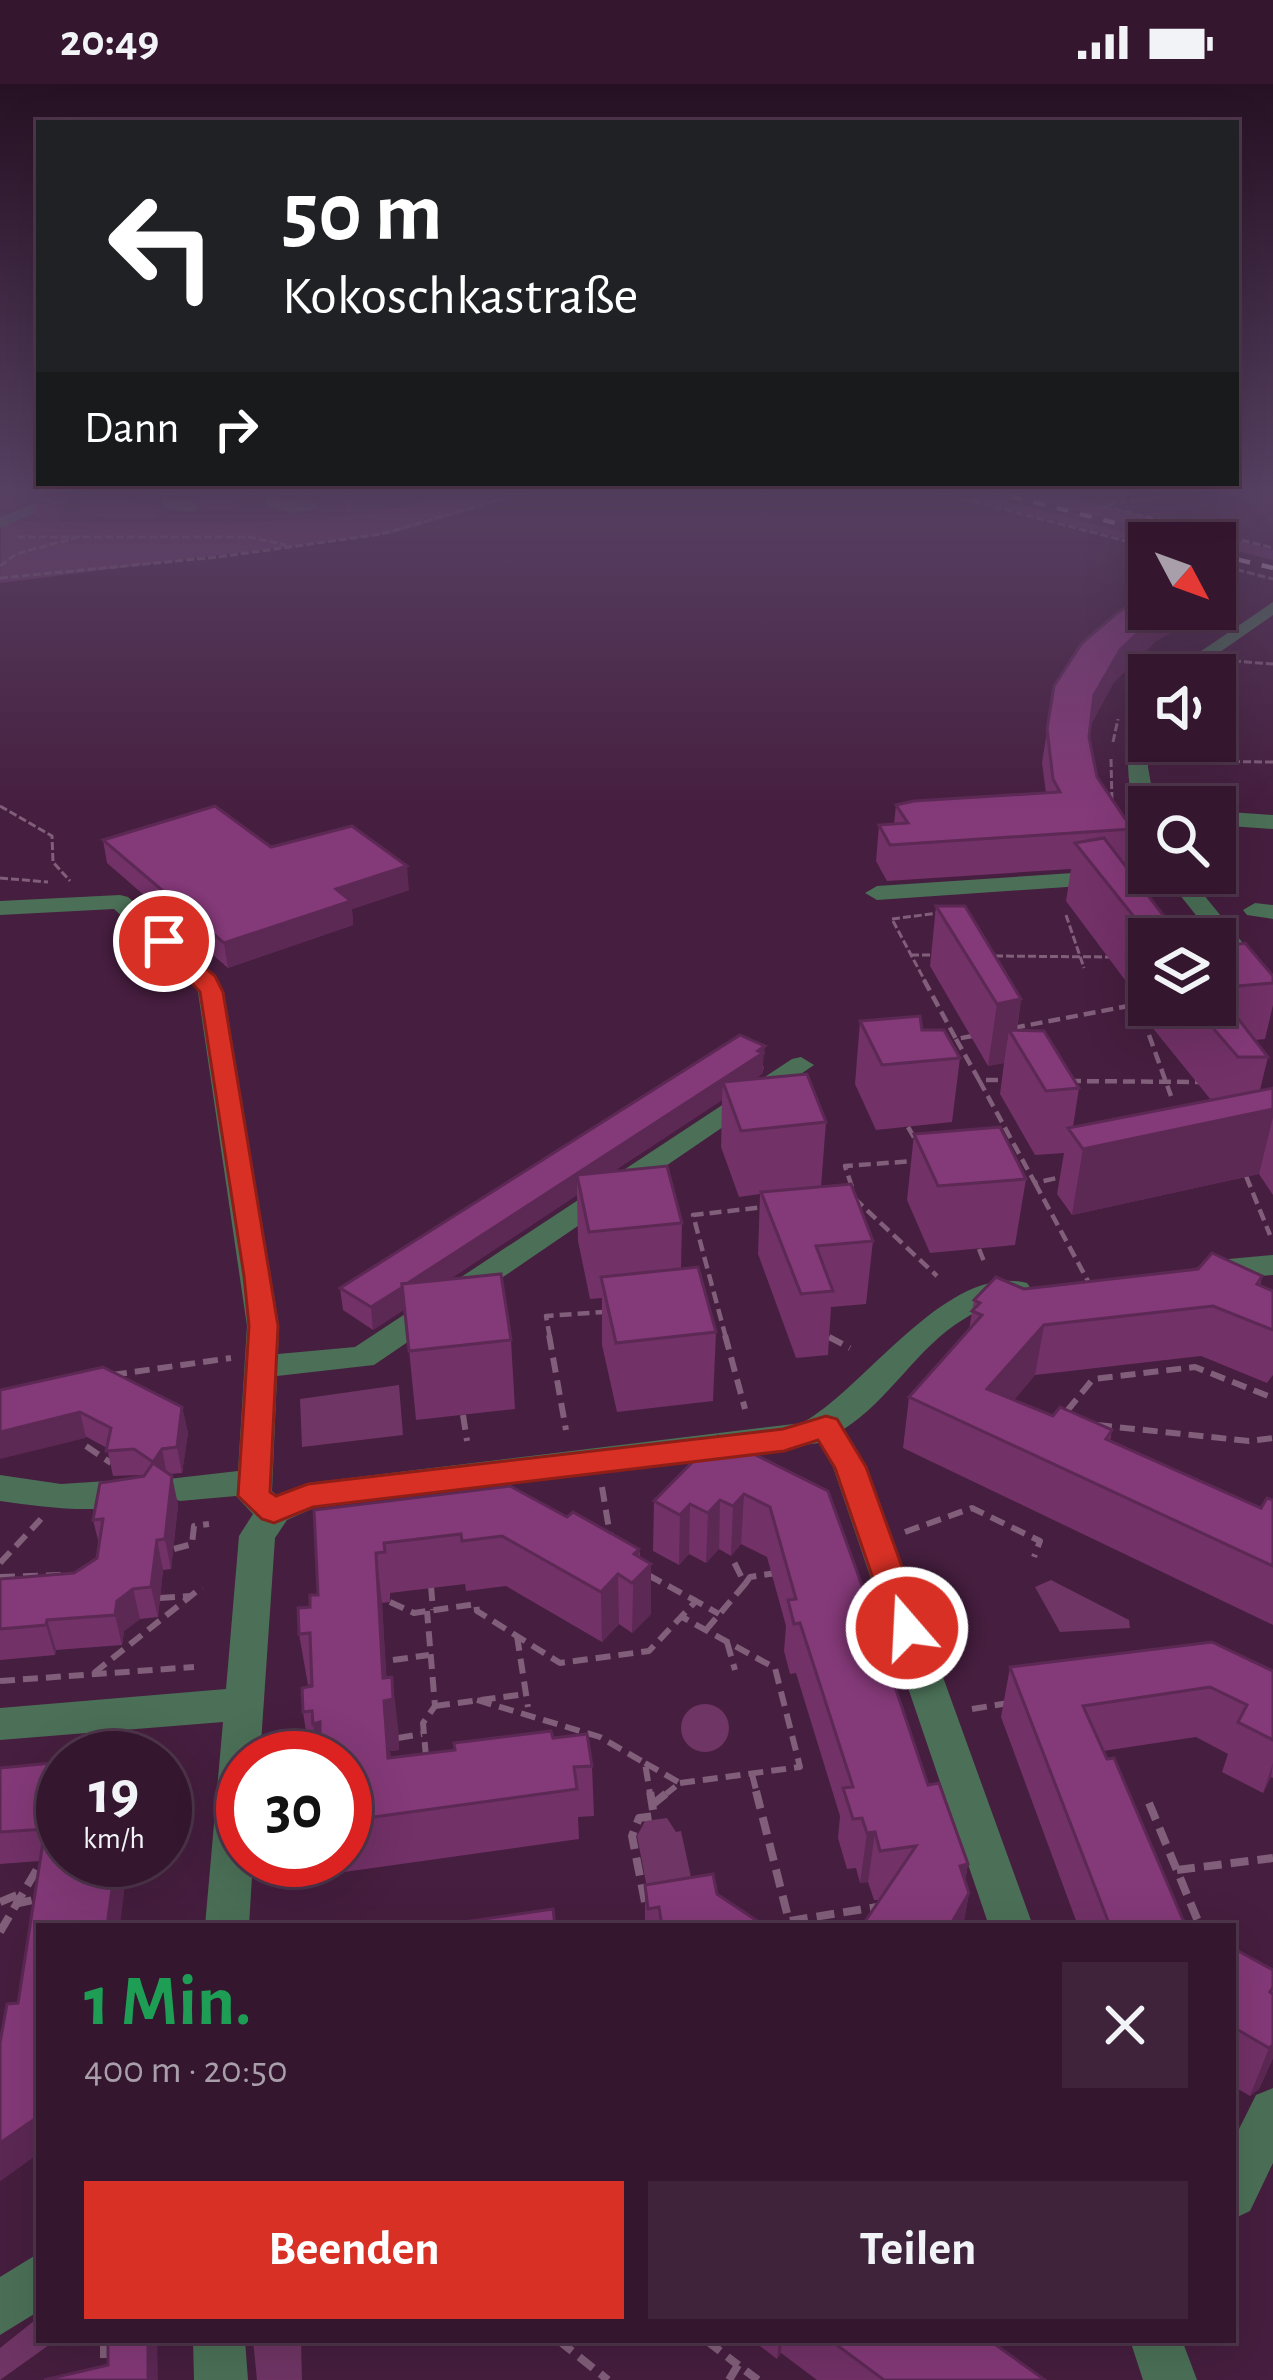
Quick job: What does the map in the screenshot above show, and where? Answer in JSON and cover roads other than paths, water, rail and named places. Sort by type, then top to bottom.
[{"type":"street","points":[[1205,654],[1273,607]]},
{"type":"street","points":[[1236,819],[1273,822]]},
{"type":"street","points":[[877,893],[1128,876]]},
{"type":"street","points":[[1191,894],[1273,996]]},
{"type":"street","points":[[0,908],[120,902],[207,981],[258,1276],[262,1360],[264,1497],[257,1536],[227,1923]]},
{"type":"street","points":[[262,1360],[362,1357],[801,1065]]},
{"type":"street","points":[[1179,1274],[1271,1250]]},
{"type":"street","points":[[180,1488],[264,1497],[308,1496],[784,1440],[826,1427],[850,1412],[922,1332],[960,1304],[1005,1291],[1088,1283]]},
{"type":"street","points":[[826,1427],[850,1467],[1010,1923]]},
{"type":"street","points":[[0,1488],[61,1497],[138,1492]]},
{"type":"street","points":[[0,1724],[244,1704]]},
{"type":"street","points":[[1236,2188],[1273,2111]]},
{"type":"street","points":[[0,2309],[36,2281]]},
{"type":"street","points":[[219,2343],[221,2380]]}]
